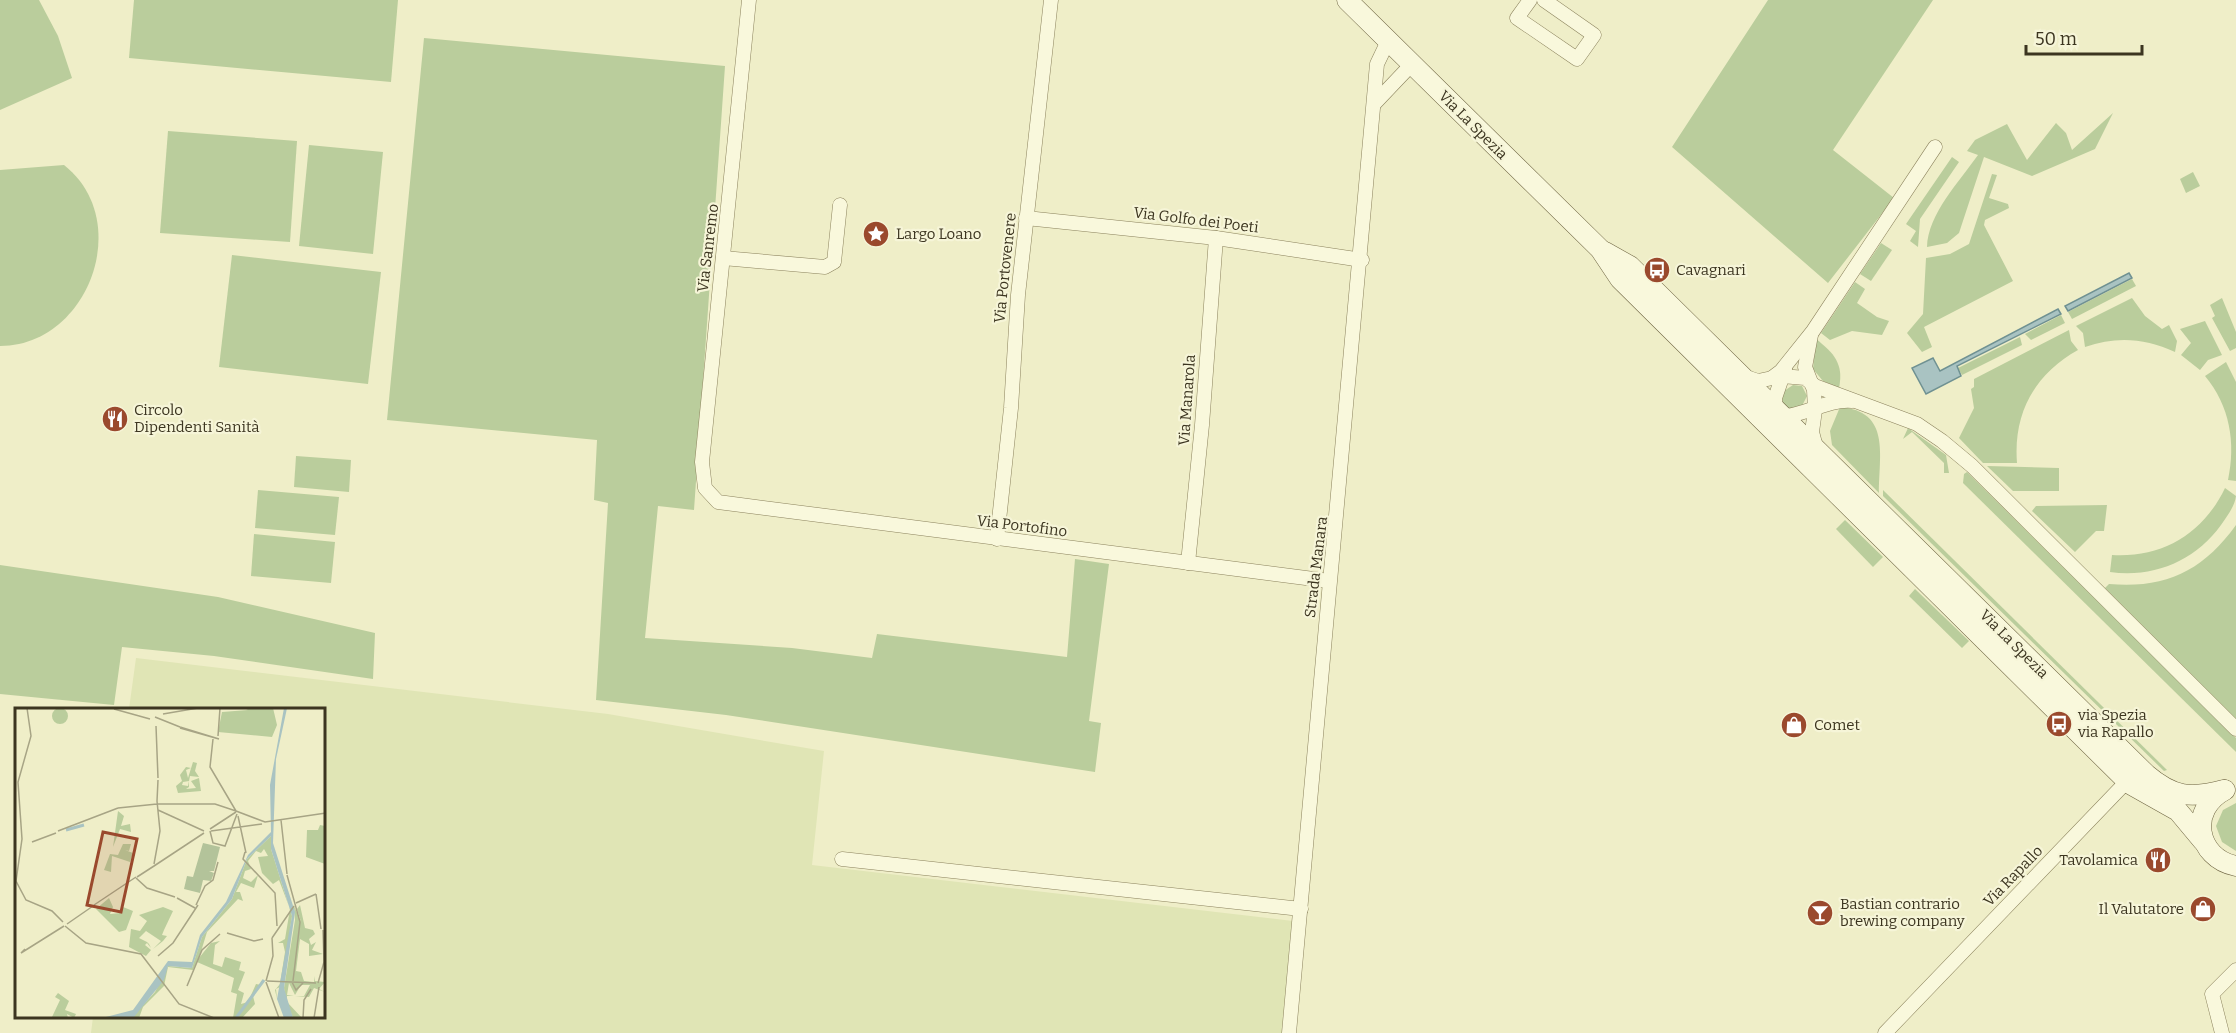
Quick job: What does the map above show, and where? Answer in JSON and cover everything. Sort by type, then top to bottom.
[{"type":"main road","name":"Via La Spezia","points":[[1347,0],[1600,249],[1620,279],[1732,378],[2006,653]]},
{"type":"main road","name":"Via La Spezia","points":[[1732,378],[1778,414],[1818,463],[1912,568],[2006,653],[2134,775],[2146,795],[2178,811],[2203,841],[2236,873]]},
{"type":"main road","name":"Via La Spezia","points":[[2134,775],[2180,795],[2230,789]]},
{"type":"main road","name":"Via La Spezia","points":[[2203,841],[2202,815],[2211,800],[2230,789]]},
{"type":"street","name":"Via Sanremo","points":[[713,497],[705,488],[702,462],[749,0]]},
{"type":"street","name":"Via Portovenere","points":[[997,540],[1026,218],[1052,0]]},
{"type":"street","points":[[1530,0],[1517,18],[1577,59],[1594,35],[1544,0]]},
{"type":"street","name":"Strada Manara","points":[[1288,1033],[1329,581],[1342,487],[1377,64],[1388,41]]},
{"type":"street","points":[[1374,104],[1412,64]]},
{"type":"street","points":[[1842,399],[1810,413],[1778,414],[1776,381],[1788,361],[1813,331],[1935,147]]},
{"type":"street","points":[[723,258],[825,267],[834,262],[840,205]]},
{"type":"street","name":"Via Golfo dei Poeti","points":[[1026,218],[1216,238],[1362,260]]},
{"type":"street","name":"Via Manarola","points":[[1188,563],[1202,425],[1216,238]]},
{"type":"street","name":"Via La Spezia","points":[[1813,331],[1805,360],[1812,437],[1818,463]]},
{"type":"street","points":[[1732,378],[1807,383],[1842,399],[1910,421],[1958,453],[2236,729]]},
{"type":"street","name":"Via Portofino","points":[[713,497],[726,505],[1329,581]]},
{"type":"street","name":"Via Rapallo","points":[[1885,1033],[2134,775]]},
{"type":"street","points":[[842,859],[1300,909]]},
{"type":"street","points":[[2223,1033],[2212,994],[2236,970]]},
{"type":"green space","points":[[0,0],[39,0],[58,36],[72,78],[0,110]]},
{"type":"green space","points":[[134,0],[398,0],[391,82],[129,58]]},
{"type":"green space","points":[[1768,0],[1933,0],[1833,150],[1894,198],[1828,283],[1672,147]]},
{"type":"green space","points":[[424,38],[725,66],[694,510],[658,506],[645,638],[792,648],[872,658],[877,634],[1067,657],[1075,559],[1109,564],[1089,721],[1101,723],[1095,772],[726,715],[596,700],[608,503],[594,500],[597,440],[387,420]]},
{"type":"green space","points":[[2113,113],[2095,149],[2032,176],[1984,157],[1959,233],[1947,243],[1927,247],[1933,222],[1939,211],[1978,155],[1967,151],[1975,140],[2007,124],[2027,160],[2056,123],[2066,133],[2072,150]]},
{"type":"green space","points":[[168,131],[297,141],[290,242],[160,233]]},
{"type":"green space","points":[[309,145],[383,152],[373,254],[299,246]]},
{"type":"green space","points":[[1952,157],[1959,162],[1920,219],[1918,247],[1910,241],[1916,231],[1906,224]]},
{"type":"green space","points":[[64,165],[85,189],[96,217],[98,247],[92,276],[78,303],[57,326],[31,341],[0,346],[0,170]]},
{"type":"green space","points":[[2193,172],[2200,186],[2186,193],[2180,179]]},
{"type":"green space","points":[[1992,174],[1997,175],[1989,198],[2008,204],[2009,208],[1985,220],[1984,225],[2013,281],[1924,327],[1932,347],[1922,352],[1907,333],[1923,314],[1926,258],[1950,254],[1969,244]]},
{"type":"green space","points":[[1881,243],[1892,250],[1871,281],[1860,274]]},
{"type":"green space","points":[[232,255],[381,272],[368,384],[219,367]]},
{"type":"green space","points":[[2132,279],[2136,286],[2072,319],[2068,312]]},
{"type":"green space","points":[[1855,282],[1865,289],[1857,303],[1877,317],[1889,321],[1882,335],[1852,331],[1830,340],[1821,333]]},
{"type":"green space","points":[[2132,298],[2145,316],[2162,329],[2169,325],[2177,341],[2175,352],[2142,341],[2130,340],[2108,341],[2085,347],[2083,333],[2076,326]]},
{"type":"green space","points":[[2222,298],[2236,332],[2236,348],[2230,351],[2212,318],[2215,316],[2210,305]]},
{"type":"green space","points":[[2061,315],[2065,323],[2031,340],[2025,334]]},
{"type":"green space","points":[[2205,321],[2222,355],[2208,360],[2200,370],[2181,355],[2191,343],[2180,329]]},
{"type":"green space","points":[[2069,330],[2071,341],[2078,350],[2050,371],[2030,397],[2019,428],[2017,463],[1983,463],[1959,438],[1974,408],[1971,389],[1974,387],[1974,379]]},
{"type":"green space","points":[[2020,337],[2022,345],[1962,375],[1958,368]]},
{"type":"green space","points":[[1816,339],[1833,354],[1839,366],[1839,388],[1823,381],[1813,369]]},
{"type":"green space","points":[[2226,362],[2236,382],[2236,481],[2228,480],[2231,452],[2229,425],[2220,400],[2205,376]]},
{"type":"green space","points":[[1793,385],[1802,386],[1807,396],[1802,406],[1791,411],[1780,403],[1784,391]]},
{"type":"green space","points":[[1840,407],[1856,410],[1868,417],[1875,426],[1880,450],[1879,493],[1832,445],[1830,431]]},
{"type":"green space","points":[[1908,428],[1946,455],[1949,473],[1944,473],[1944,463],[1912,432],[1903,439]]},
{"type":"green space","points":[[296,456],[351,460],[349,492],[294,487]]},
{"type":"green space","points":[[1987,466],[2059,468],[2059,491],[2013,491]]},
{"type":"green space","points":[[1967,472],[2236,738],[2236,752],[1963,483],[1964,474]]},
{"type":"green space","points":[[2225,488],[2236,496],[2234,503],[2211,538],[2199,548],[2186,557],[2158,569],[2126,573],[2110,572],[2112,555],[2148,552],[2179,540],[2193,530],[2216,504]]},
{"type":"green space","points":[[258,490],[339,497],[335,535],[255,528]]},
{"type":"green space","points":[[1883,490],[2167,770],[2164,771],[1883,496]]},
{"type":"green space","points":[[2107,505],[2104,531],[2096,531],[2075,552],[2032,511],[2036,506]]},
{"type":"green space","points":[[1845,520],[1883,557],[1873,567],[1836,529]]},
{"type":"green space","points":[[2236,525],[2236,719],[2105,588],[2109,584],[2148,583],[2181,574],[2210,554]]},
{"type":"green space","points":[[254,534],[335,542],[331,583],[251,576]]},
{"type":"green space","points":[[0,565],[218,597],[375,633],[373,679],[214,656],[122,647],[114,705],[0,694]]},
{"type":"green space","points":[[1915,589],[1969,641],[1962,648],[1909,596]]},
{"type":"green space","points":[[136,658],[608,714],[824,751],[812,865],[1293,921],[1283,1033],[91,1033],[93,1018],[326,1018],[326,708],[129,708]]},
{"type":"green space","points":[[2236,803],[2236,851],[2222,842],[2216,826],[2223,810]]},
{"type":"water","points":[[2129,273],[2132,278],[2068,311],[2065,306]]},
{"type":"water","points":[[2058,309],[2061,314],[1957,366],[1961,376],[1926,394],[1912,368],[1933,358],[1940,371]]},
{"type":"place","name":"Largo Loano","points":[[876,234]]},
{"type":"place","name":"Cavagnari","points":[[1657,270]]},
{"type":"place","name":"Circolo Dipendenti Sanità","points":[[115,419]]},
{"type":"place","name":"via Spezia via Rapallo","points":[[2059,724]]},
{"type":"place","name":"Comet","points":[[1794,725]]},
{"type":"place","name":"Tavolamica","points":[[2158,860]]},
{"type":"place","name":"Il Valutatore","points":[[2203,909]]},
{"type":"place","name":"Bastian contrario brewing company","points":[[1820,913]]}]
